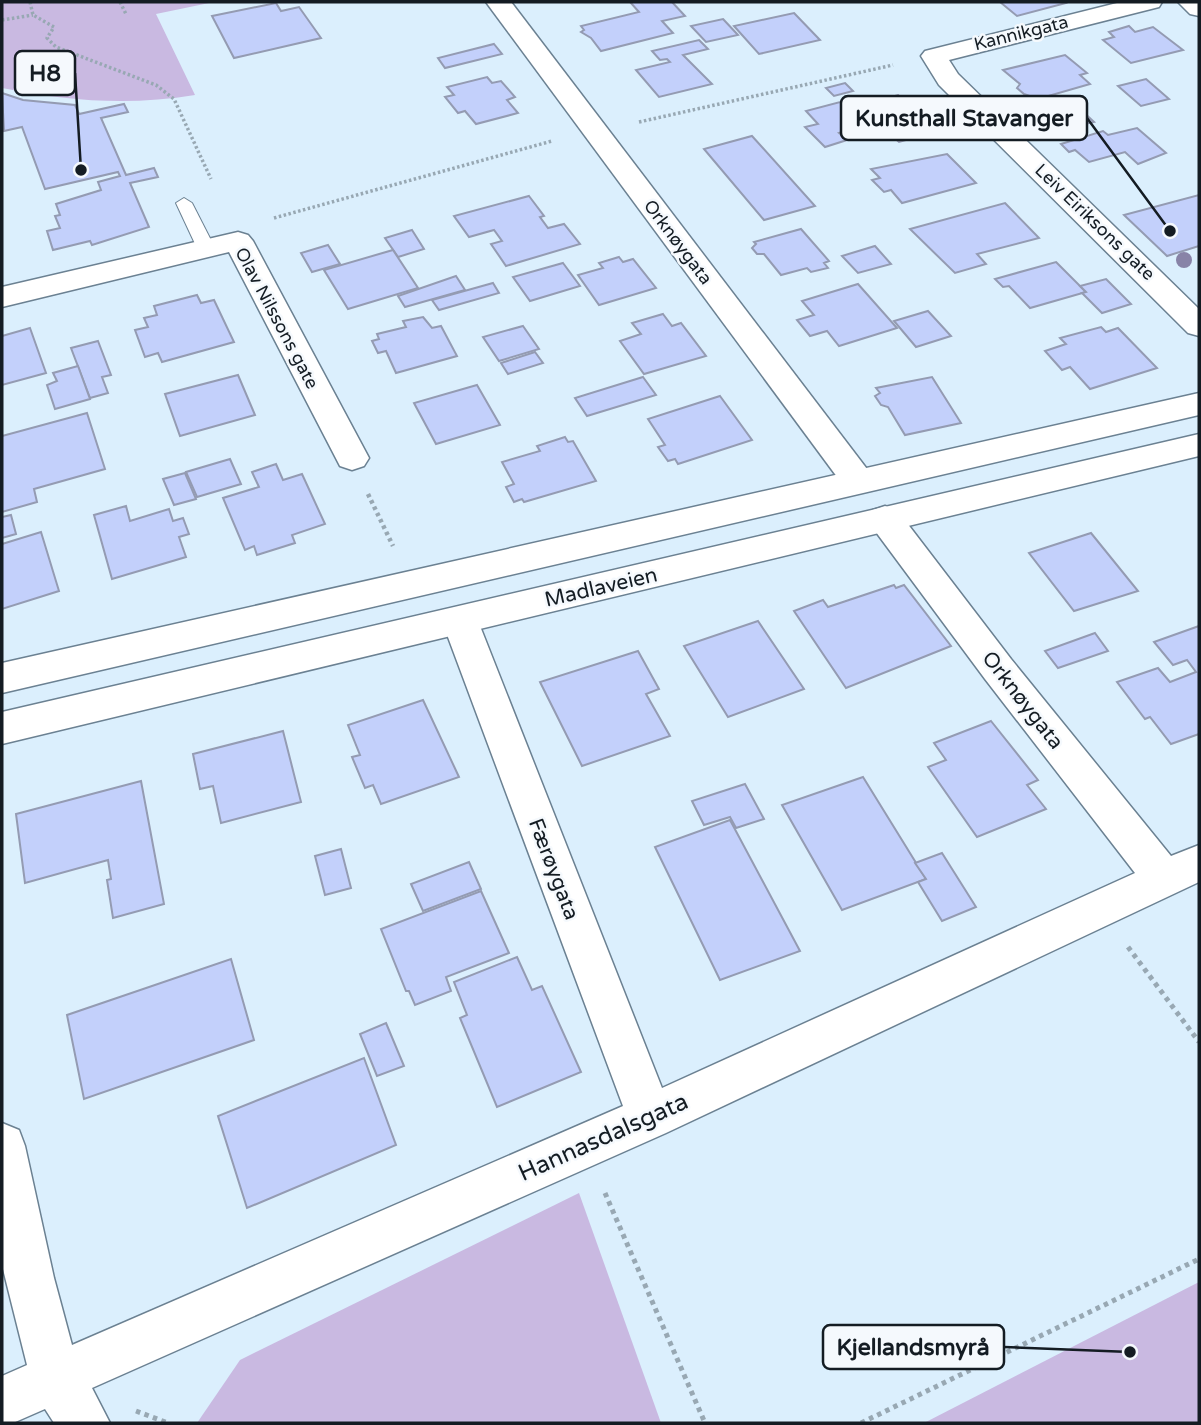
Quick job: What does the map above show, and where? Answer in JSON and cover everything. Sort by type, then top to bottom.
[{"type":"street","name":"Orknøygata","points":[[498,2],[858,481]]},
{"type":"street","name":"Kannikgata","points":[[934,57],[1150,2]]},
{"type":"street","points":[[1191,2],[1199,9]]},
{"type":"street","name":"Leiv Eiriksons gate","points":[[934,57],[948,79],[1199,326]]},
{"type":"street","name":"Olav Nilssons gate","points":[[2,297],[238,241],[352,458]]},
{"type":"street","points":[[2,678],[1199,404]]},
{"type":"street","name":"Madlaveien","points":[[2,728],[1199,445]]},
{"type":"street","name":"Orknøygata","points":[[885,519],[998,669],[1182,871]]},
{"type":"street","name":"Færøygata","points":[[460,621],[649,1117]]},
{"type":"street","name":"Hannasdalsgata","points":[[2,1402],[649,1117],[1182,871]]},
{"type":"street","points":[[2,1146],[29,1278],[56,1379],[84,1423]]},
{"type":"lane","points":[[184,203],[206,248]]},
{"type":"path","points":[[30,2],[33,15]]},
{"type":"path","points":[[120,2],[126,14]]},
{"type":"path","points":[[2,20],[33,15],[54,27],[47,38],[55,47],[156,85],[174,99],[186,123]]},
{"type":"path","points":[[272,218],[564,138],[934,57]]},
{"type":"path","points":[[352,458],[398,555]]},
{"type":"path","points":[[1125,944],[1199,1042]]},
{"type":"path","points":[[585,1145],[705,1423]]},
{"type":"path","points":[[861,1423],[1199,1259]]},
{"type":"shaded area","points":[[2,2],[214,2],[156,14],[195,95],[122,101],[50,96],[2,88]]},
{"type":"shaded area","points":[[579,1193],[661,1423],[197,1423],[240,1360]]},
{"type":"shaded area","points":[[1199,1282],[1199,1423],[924,1423]]},
{"type":"building","points":[[630,2],[672,2],[685,16],[662,21],[673,33],[601,51],[591,38],[581,32],[584,30],[581,26],[639,12]]},
{"type":"building","points":[[1000,2],[1065,2],[1066,3],[1017,16]]},
{"type":"building","points":[[276,3],[281,11],[299,7],[321,38],[234,58],[212,16]]},
{"type":"building","points":[[794,13],[820,40],[759,54],[734,26]]},
{"type":"building","points":[[723,19],[738,35],[706,42],[691,26]]},
{"type":"building","points":[[1129,26],[1135,32],[1153,27],[1183,50],[1131,63],[1103,40],[1114,37],[1109,32]]},
{"type":"building","points":[[699,40],[708,49],[683,55],[712,84],[659,97],[636,70],[670,62],[667,59],[660,60],[652,51]]},
{"type":"building","points":[[494,44],[502,54],[445,68],[438,58]]},
{"type":"building","points":[[1065,55],[1087,73],[1080,75],[1090,84],[1038,99],[1024,94],[1017,88],[1020,84],[1003,70]]},
{"type":"building","points":[[487,77],[492,83],[501,81],[515,97],[507,100],[518,113],[476,124],[465,111],[458,113],[445,97],[454,95],[447,87]]},
{"type":"building","points":[[1146,79],[1169,99],[1141,106],[1118,86]]},
{"type":"building","points":[[845,83],[853,91],[834,96],[826,88]]},
{"type":"building","points":[[2,93],[23,100],[75,105],[79,114],[124,104],[128,112],[101,118],[126,175],[154,168],[158,177],[130,183],[149,227],[92,245],[90,241],[53,250],[47,231],[60,228],[55,216],[60,215],[56,204],[101,190],[98,182],[120,176],[118,172],[45,189],[22,127],[4,131]]},
{"type":"building","points":[[898,95],[924,119],[871,134],[863,126],[839,133],[847,140],[825,147],[805,127],[818,124],[806,111],[859,97],[866,104]]},
{"type":"building","points":[[1080,109],[1094,122],[1047,132],[1034,119]]},
{"type":"building","points":[[915,121],[928,134],[899,142],[885,130]]},
{"type":"building","points":[[1137,128],[1166,153],[1138,164],[1125,152],[1089,162],[1075,150],[1069,152],[1061,144],[1103,131],[1108,135]]},
{"type":"building","points":[[752,136],[815,206],[764,220],[704,149]]},
{"type":"building","points":[[947,154],[976,183],[902,203],[891,190],[884,192],[872,180],[880,178],[871,169]]},
{"type":"building","points":[[1199,195],[1199,246],[1167,256],[1124,215]]},
{"type":"building","points":[[529,196],[544,216],[540,217],[548,228],[564,224],[580,244],[506,266],[491,244],[502,241],[494,230],[469,237],[454,216]]},
{"type":"building","points":[[1005,203],[1039,238],[977,254],[986,264],[955,273],[910,229]]},
{"type":"building","points":[[801,229],[829,261],[824,263],[828,268],[811,272],[807,268],[781,275],[764,254],[757,254],[752,248],[756,244],[754,242]]},
{"type":"building","points":[[412,230],[424,249],[398,257],[385,238]]},
{"type":"building","points":[[328,245],[340,264],[312,272],[301,253]]},
{"type":"building","points":[[875,246],[891,264],[858,273],[842,256]]},
{"type":"building","points":[[393,250],[418,288],[348,309],[324,270]]},
{"type":"building","points":[[619,257],[623,262],[633,259],[656,288],[599,305],[578,275],[603,268],[599,263]]},
{"type":"building","points":[[1056,262],[1086,292],[1030,308],[1009,286],[1003,287],[995,279]]},
{"type":"building","points":[[563,263],[580,286],[530,301],[513,277]]},
{"type":"building","points":[[456,276],[465,290],[405,307],[398,296]]},
{"type":"building","points":[[1106,279],[1131,304],[1102,313],[1082,293],[1086,292],[1080,286]]},
{"type":"building","points":[[493,283],[499,293],[439,310],[432,300]]},
{"type":"building","points":[[858,284],[897,328],[839,346],[827,331],[810,336],[797,320],[814,315],[802,301]]},
{"type":"building","points":[[197,295],[201,303],[214,300],[234,342],[162,362],[158,353],[145,357],[135,330],[148,327],[144,318],[157,315],[154,306]]},
{"type":"building","points":[[928,311],[951,336],[916,347],[894,321]]},
{"type":"building","points":[[663,314],[672,326],[681,323],[706,356],[644,374],[620,341],[641,334],[632,323]]},
{"type":"building","points":[[423,317],[432,328],[441,326],[457,356],[396,373],[386,351],[378,353],[372,341],[379,339],[377,334],[406,327],[403,321]]},
{"type":"building","points":[[523,326],[539,349],[499,361],[483,337]]},
{"type":"building","points":[[1101,327],[1106,332],[1118,328],[1157,368],[1090,389],[1070,367],[1062,370],[1045,351],[1066,344],[1060,338]]},
{"type":"building","points":[[30,328],[46,373],[2,385],[2,336]]},
{"type":"building","points":[[98,341],[111,375],[102,377],[108,393],[90,398],[71,348]]},
{"type":"building","points":[[535,352],[543,363],[508,374],[501,363]]},
{"type":"building","points":[[78,366],[90,399],[55,409],[47,385],[57,381],[53,373]]},
{"type":"building","points":[[238,375],[255,415],[180,436],[165,394]]},
{"type":"building","points":[[643,377],[656,395],[587,416],[575,398]]},
{"type":"building","points":[[932,377],[961,423],[905,435],[888,407],[881,405],[875,396],[880,393],[876,388]]},
{"type":"building","points":[[477,385],[500,425],[436,444],[414,403]]},
{"type":"building","points":[[720,396],[752,440],[678,464],[675,459],[668,461],[658,447],[665,445],[648,419]]},
{"type":"building","points":[[87,413],[105,469],[34,489],[37,502],[2,512],[2,436]]},
{"type":"building","points":[[565,437],[568,442],[573,441],[596,481],[524,502],[522,499],[514,502],[506,487],[514,484],[502,462],[540,451],[537,446]]},
{"type":"building","points":[[230,459],[241,484],[197,497],[186,472]]},
{"type":"building","points":[[276,464],[283,480],[302,474],[325,524],[292,535],[295,543],[257,555],[254,546],[245,550],[223,498],[259,487],[252,472]]},
{"type":"building","points":[[185,473],[196,499],[174,505],[163,479]]},
{"type":"building","points":[[126,506],[130,521],[169,509],[173,521],[183,518],[189,534],[179,537],[186,557],[112,579],[94,515]]},
{"type":"building","points":[[11,515],[16,534],[2,538],[2,517]]},
{"type":"building","points":[[41,532],[59,591],[2,609],[2,544]]},
{"type":"building","points":[[1091,533],[1138,591],[1074,611],[1029,553]]},
{"type":"building","points":[[894,585],[896,588],[904,585],[951,646],[846,688],[794,611],[823,600],[828,607]]},
{"type":"building","points":[[758,621],[804,689],[728,717],[684,646]]},
{"type":"building","points":[[1199,626],[1199,734],[1171,744],[1150,717],[1145,719],[1117,682],[1158,668],[1170,682],[1196,672],[1187,660],[1173,665],[1154,642]]},
{"type":"building","points":[[1095,633],[1108,651],[1058,668],[1045,651]]},
{"type":"building","points":[[638,651],[659,689],[646,694],[670,736],[582,766],[540,682]]},
{"type":"building","points":[[423,700],[459,777],[381,804],[373,785],[365,788],[352,757],[360,755],[348,725]]},
{"type":"building","points":[[991,721],[1038,780],[1027,785],[1046,809],[977,837],[928,767],[946,760],[934,743]]},
{"type":"building","points":[[283,731],[301,802],[221,823],[213,786],[200,789],[193,754]]},
{"type":"building","points":[[863,777],[926,879],[842,910],[782,805]]},
{"type":"building","points":[[141,781],[164,904],[113,918],[107,880],[111,879],[108,860],[25,883],[16,814]]},
{"type":"building","points":[[745,784],[764,819],[736,828],[730,817],[704,825],[692,801]]},
{"type":"building","points":[[730,820],[800,951],[720,980],[655,847]]},
{"type":"building","points":[[341,849],[351,888],[325,895],[315,856]]},
{"type":"building","points":[[942,853],[976,907],[942,921],[918,882],[926,879],[915,863]]},
{"type":"building","points":[[469,862],[481,889],[423,911],[411,884]]},
{"type":"building","points":[[481,891],[509,953],[446,977],[451,991],[415,1005],[409,991],[406,991],[381,929]]},
{"type":"building","points":[[517,957],[532,990],[542,986],[581,1072],[497,1107],[460,1018],[467,1015],[454,982]]},
{"type":"building","points":[[231,959],[254,1040],[84,1099],[67,1015]]},
{"type":"building","points":[[386,1023],[404,1066],[377,1076],[360,1034]]},
{"type":"building","points":[[364,1058],[396,1145],[247,1208],[218,1116]]},
{"type":"place","name":"H8","points":[[81,170]]},
{"type":"place","name":"Kunsthall Stavanger","points":[[1170,231]]},
{"type":"place","name":"Kjellandsmyrå","points":[[1130,1352]]}]
